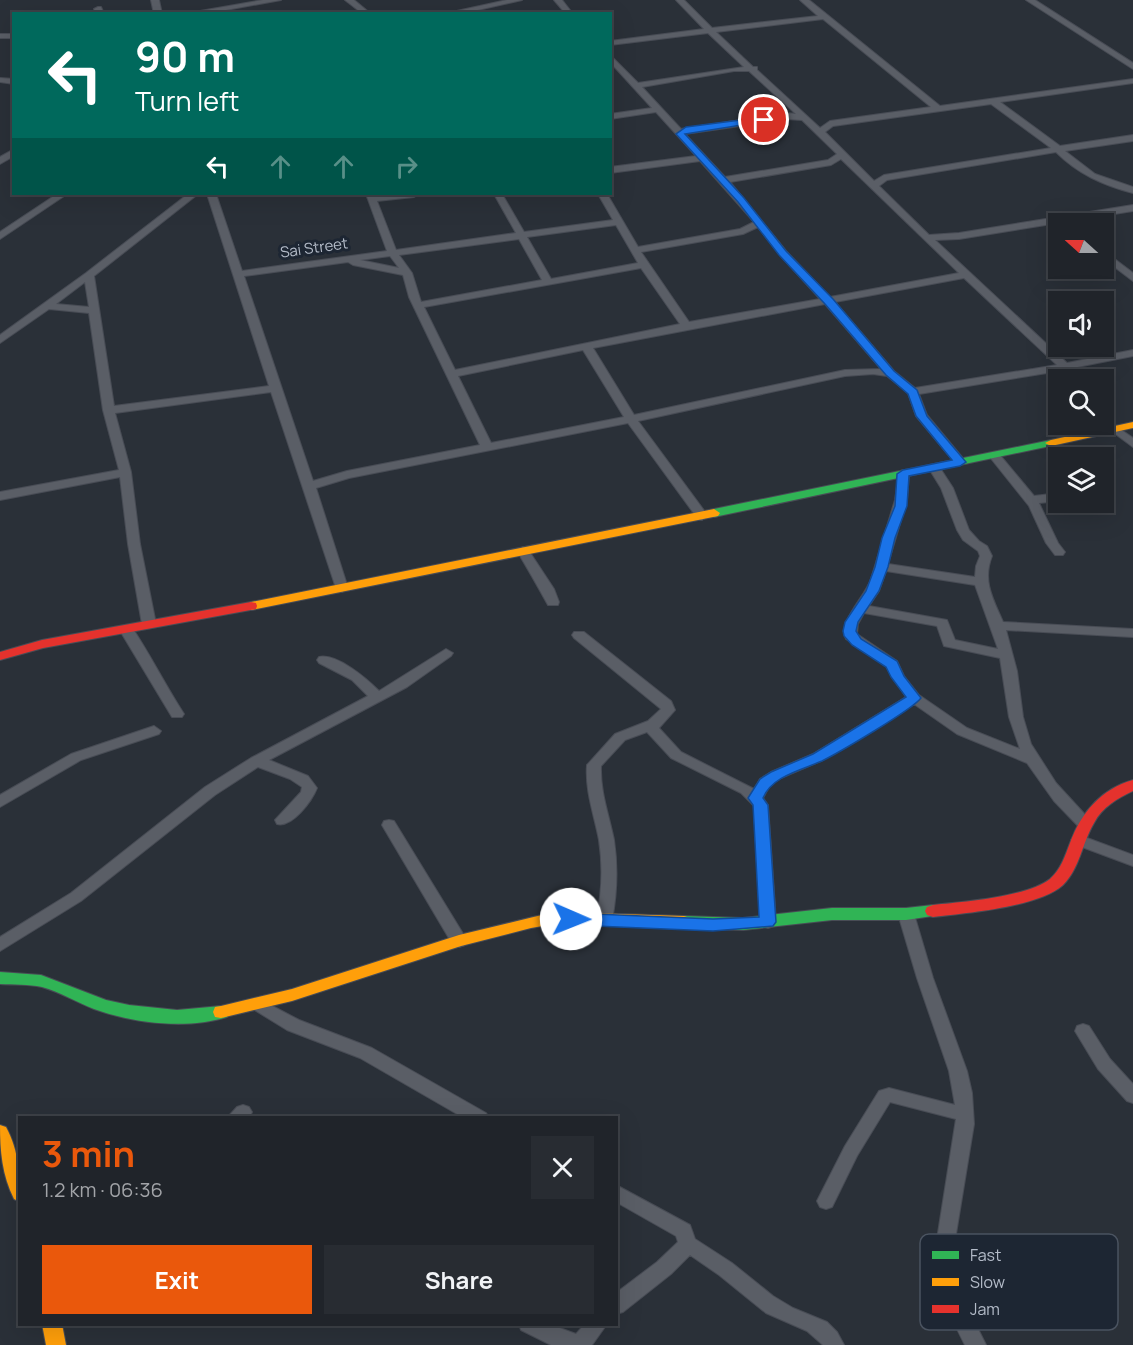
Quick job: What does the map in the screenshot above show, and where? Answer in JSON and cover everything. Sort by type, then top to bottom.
[{"type":"street","points":[[198,12],[277,0]]},
{"type":"street","points":[[349,0],[365,12]]},
{"type":"street","points":[[478,0],[488,6]]},
{"type":"street","points":[[463,12],[518,0]]},
{"type":"street","points":[[558,0],[568,12]]},
{"type":"street","points":[[680,0],[717,38],[808,120],[854,168],[1064,366]]},
{"type":"street","points":[[804,0],[937,108]]},
{"type":"street","points":[[1030,0],[1133,67]]},
{"type":"street","points":[[612,43],[825,17]]},
{"type":"street","points":[[612,59],[659,108],[783,253],[890,373],[913,392],[922,416],[960,462]]},
{"type":"street","points":[[638,85],[734,69],[754,69]]},
{"type":"street","points":[[680,134],[686,130],[787,116],[830,124],[1133,81]]},
{"type":"street","points":[[993,101],[1058,149],[1076,167],[1088,175],[1133,190]]},
{"type":"street","points":[[612,117],[644,113],[659,108]]},
{"type":"street","points":[[644,113],[666,117]]},
{"type":"street","points":[[820,132],[830,124]]},
{"type":"street","points":[[873,186],[884,178],[1133,138]]},
{"type":"street","points":[[0,160],[9,153]]},
{"type":"street","points":[[831,162],[841,155]]},
{"type":"street","points":[[612,170],[701,158]]},
{"type":"street","points":[[724,182],[730,178],[831,162],[884,178]]},
{"type":"street","points":[[0,236],[61,195]]},
{"type":"street","points":[[0,340],[89,275],[192,195]]},
{"type":"street","points":[[211,195],[310,486],[342,588]]},
{"type":"street","points":[[392,195],[371,196],[393,254],[406,273],[487,447]]},
{"type":"street","points":[[499,195],[548,282]]},
{"type":"street","points":[[604,195],[644,265],[686,326]]},
{"type":"street","points":[[1107,213],[1133,208]]},
{"type":"street","name":"Sai Street","points":[[239,274],[619,222]]},
{"type":"street","points":[[637,250],[743,231],[759,223]]},
{"type":"street","points":[[927,238],[1048,223]]},
{"type":"street","points":[[337,259],[406,273]]},
{"type":"street","points":[[1114,262],[1131,275]]},
{"type":"street","points":[[419,305],[644,265]]},
{"type":"street","points":[[89,275],[109,410],[125,472],[134,544],[149,624]]},
{"type":"street","points":[[453,374],[686,326],[829,302],[967,275]]},
{"type":"street","points":[[47,306],[93,310]]},
{"type":"street","points":[[587,348],[631,419],[702,516]]},
{"type":"street","points":[[913,392],[1133,353]]},
{"type":"street","points":[[310,486],[347,475],[631,419],[845,373],[873,371],[890,373]]},
{"type":"street","points":[[109,410],[276,388]]},
{"type":"street","points":[[1114,428],[1133,425]]},
{"type":"street","points":[[1114,428],[1133,444]]},
{"type":"street","points":[[0,656],[42,644],[244,608],[995,456],[1084,435]]},
{"type":"street","points":[[995,456],[1041,516],[1051,544],[1059,552]]},
{"type":"street","points":[[934,467],[947,489],[959,526],[977,546],[983,549],[986,556],[982,563],[980,582],[998,626],[1006,655],[1023,742],[1033,760],[1073,815],[1085,824]]},
{"type":"street","points":[[0,496],[125,472]]},
{"type":"street","points":[[903,474],[901,506],[889,538],[882,567],[873,591],[852,622],[850,636],[892,664],[897,677],[914,698],[962,731],[1033,760]]},
{"type":"street","points":[[1030,500],[1048,498]]},
{"type":"street","points":[[524,551],[548,589],[553,602]]},
{"type":"street","points":[[882,567],[980,582]]},
{"type":"street","points":[[861,609],[942,623],[949,643],[1006,655]]},
{"type":"street","points":[[998,626],[1133,633]]},
{"type":"street","points":[[126,629],[164,699],[177,714]]},
{"type":"street","points":[[579,636],[666,704],[668,710],[652,724],[620,737],[594,765],[594,799],[604,830],[607,853],[608,891],[604,920]]},
{"type":"street","points":[[0,945],[76,897],[185,810],[256,761],[402,684],[446,653]]},
{"type":"street","points":[[324,660],[357,678],[377,697]]},
{"type":"street","points":[[768,922],[761,805],[756,798],[765,782],[818,757],[914,698]]},
{"type":"street","points":[[652,724],[654,734],[676,755],[746,790],[761,805]]},
{"type":"street","points":[[0,802],[76,757],[154,731]]},
{"type":"street","points":[[256,761],[298,776],[308,782],[310,788],[308,794],[282,820]]},
{"type":"street","points":[[0,978],[41,981],[104,1006],[170,1016],[209,1015],[259,1005],[459,941],[554,918],[713,925],[768,922],[832,914],[906,914],[999,901],[1043,891],[1059,879],[1072,862],[1085,824],[1097,807],[1110,796],[1133,785]]},
{"type":"street","points":[[389,825],[459,941]]},
{"type":"street","points":[[1079,840],[1133,861]]},
{"type":"street","points":[[906,914],[925,978],[958,1071],[964,1114],[961,1155],[947,1234]]},
{"type":"street","points":[[259,1005],[293,1025],[366,1053],[476,1116]]},
{"type":"street","points":[[1083,1031],[1104,1064],[1133,1096]]},
{"type":"street","points":[[826,1201],[851,1151],[885,1096],[889,1095],[964,1114]]},
{"type":"street","points":[[0,1132],[18,1188]]},
{"type":"street","points":[[618,1194],[683,1231],[688,1244],[714,1259],[771,1306],[820,1326],[830,1336],[834,1345]]},
{"type":"street","points":[[618,1304],[681,1253],[688,1244]]},
{"type":"street","points":[[52,1326],[56,1345]]},
{"type":"street","points":[[532,1326],[559,1339],[580,1344],[596,1326]]},
{"type":"street","points":[[967,1330],[976,1345]]},
{"type":"traffic: fast","points":[[714,513],[1051,443]]},
{"type":"traffic: fast","points":[[684,922],[743,924],[832,914],[906,914],[933,911]]},
{"type":"traffic: fast","points":[[0,978],[41,981],[102,1005],[129,1012],[161,1016],[193,1016],[221,1012]]},
{"type":"traffic: slow","points":[[1051,443],[1133,425]]},
{"type":"traffic: slow","points":[[251,606],[714,513]]},
{"type":"traffic: slow","points":[[221,1012],[292,995],[459,941],[531,922],[554,918],[684,922]]},
{"type":"traffic: slow","points":[[0,1132],[18,1188]]},
{"type":"traffic: slow","points":[[52,1326],[56,1345]]},
{"type":"traffic: jam","points":[[0,656],[42,644],[251,606]]},
{"type":"traffic: jam","points":[[933,911],[1011,899],[1049,887],[1068,867],[1085,825],[1094,811],[1112,796],[1133,785]]},
{"type":"route","points":[[571,919],[713,925],[768,922],[761,805],[756,798],[758,792],[765,782],[776,775],[818,757],[914,698],[897,677],[892,664],[857,642],[850,636],[850,631],[852,622],[873,591],[882,567],[882,558],[901,506],[903,474],[960,462],[922,416],[913,392],[890,373],[783,253],[741,200],[680,134],[686,130],[764,120]]}]
